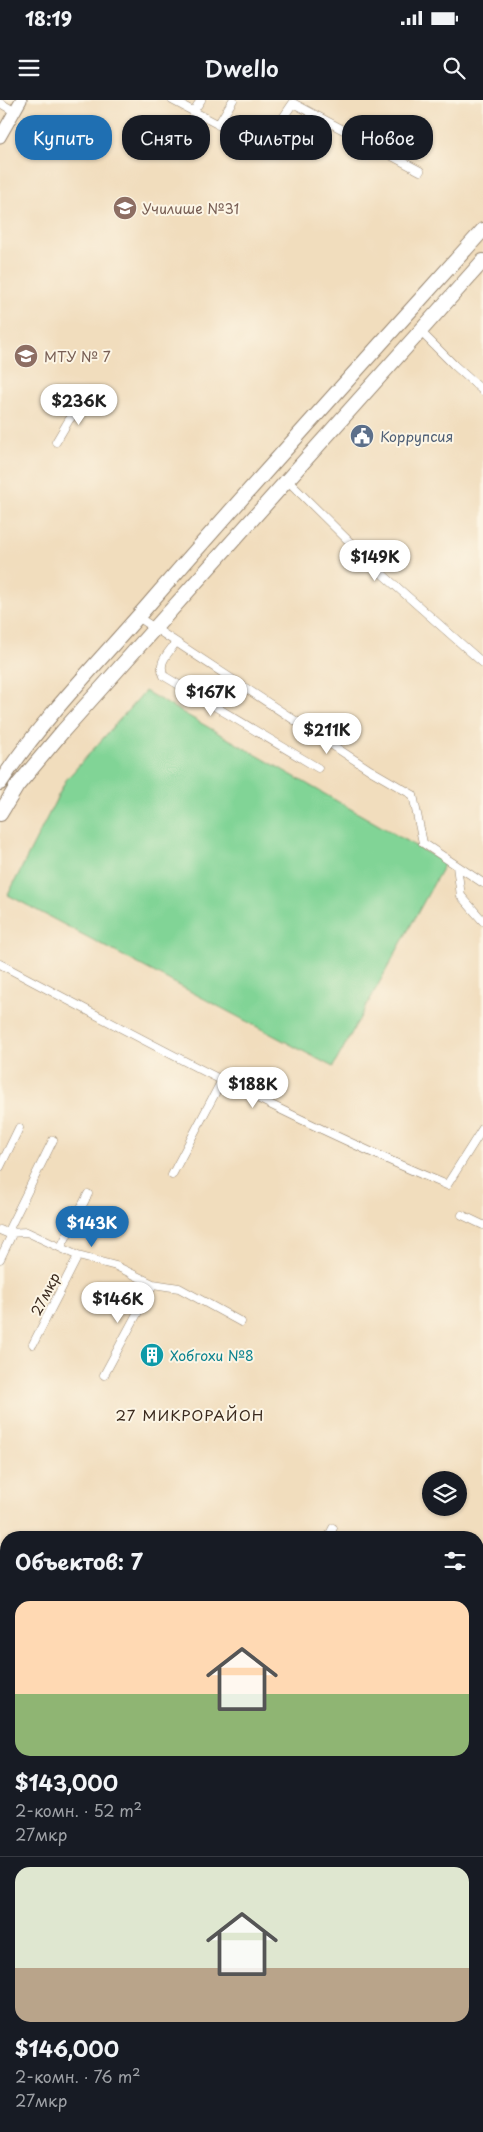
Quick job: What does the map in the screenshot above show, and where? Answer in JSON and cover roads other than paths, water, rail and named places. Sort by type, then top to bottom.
[{"type":"highway","points":[[0,783],[16,759],[138,617],[483,230]]},
{"type":"highway","points":[[0,814],[17,786],[57,738],[483,261]]},
{"type":"highway","points":[[451,266],[467,279]]},
{"type":"highway","points":[[272,465],[273,476],[280,480],[287,480]]},
{"type":"highway","points":[[258,481],[268,479],[272,481],[276,486],[275,494]]},
{"type":"main road","points":[[0,137],[21,100]]},
{"type":"street","points":[[172,100],[255,144],[270,137],[293,103],[420,172]]},
{"type":"street","points":[[193,112],[201,100]]},
{"type":"street","points":[[218,125],[233,100]]},
{"type":"street","points":[[0,103],[14,111]]},
{"type":"street","points":[[420,331],[483,391]]},
{"type":"street","points":[[56,442],[69,420],[86,400]]},
{"type":"street","points":[[287,480],[380,572],[483,663]]},
{"type":"street","points":[[138,617],[370,770],[413,795],[424,843],[483,883]]},
{"type":"street","points":[[176,642],[161,663],[160,669],[164,676],[318,768]]},
{"type":"street","points":[[457,866],[461,896],[483,921]]},
{"type":"street","points":[[0,964],[318,1129],[447,1185],[483,1128]]},
{"type":"street","points":[[172,1175],[222,1080]]},
{"type":"street","points":[[0,1167],[18,1128]]},
{"type":"street","points":[[0,1259],[7,1232],[53,1140]]},
{"type":"street","points":[[61,1247],[88,1194]]},
{"type":"street","points":[[462,1214],[483,1225]]},
{"type":"street","points":[[7,1232],[27,1232],[78,1256],[116,1266],[153,1284],[179,1288],[241,1322]]},
{"type":"street","name":"27мкр","points":[[34,1344],[78,1256]]},
{"type":"street","points":[[104,1375],[153,1284]]},
{"type":"place","name":"Училише №31","points":[[125,208]]},
{"type":"place","name":"МТУ № 7","points":[[26,356]]},
{"type":"place","name":"Коррупсия","points":[[362,436]]},
{"type":"place","name":"Хобгохи №8","points":[[152,1355]]},
{"type":"district","name":"27 МИКРОРАЙОН","points":[[190,1414]]}]
